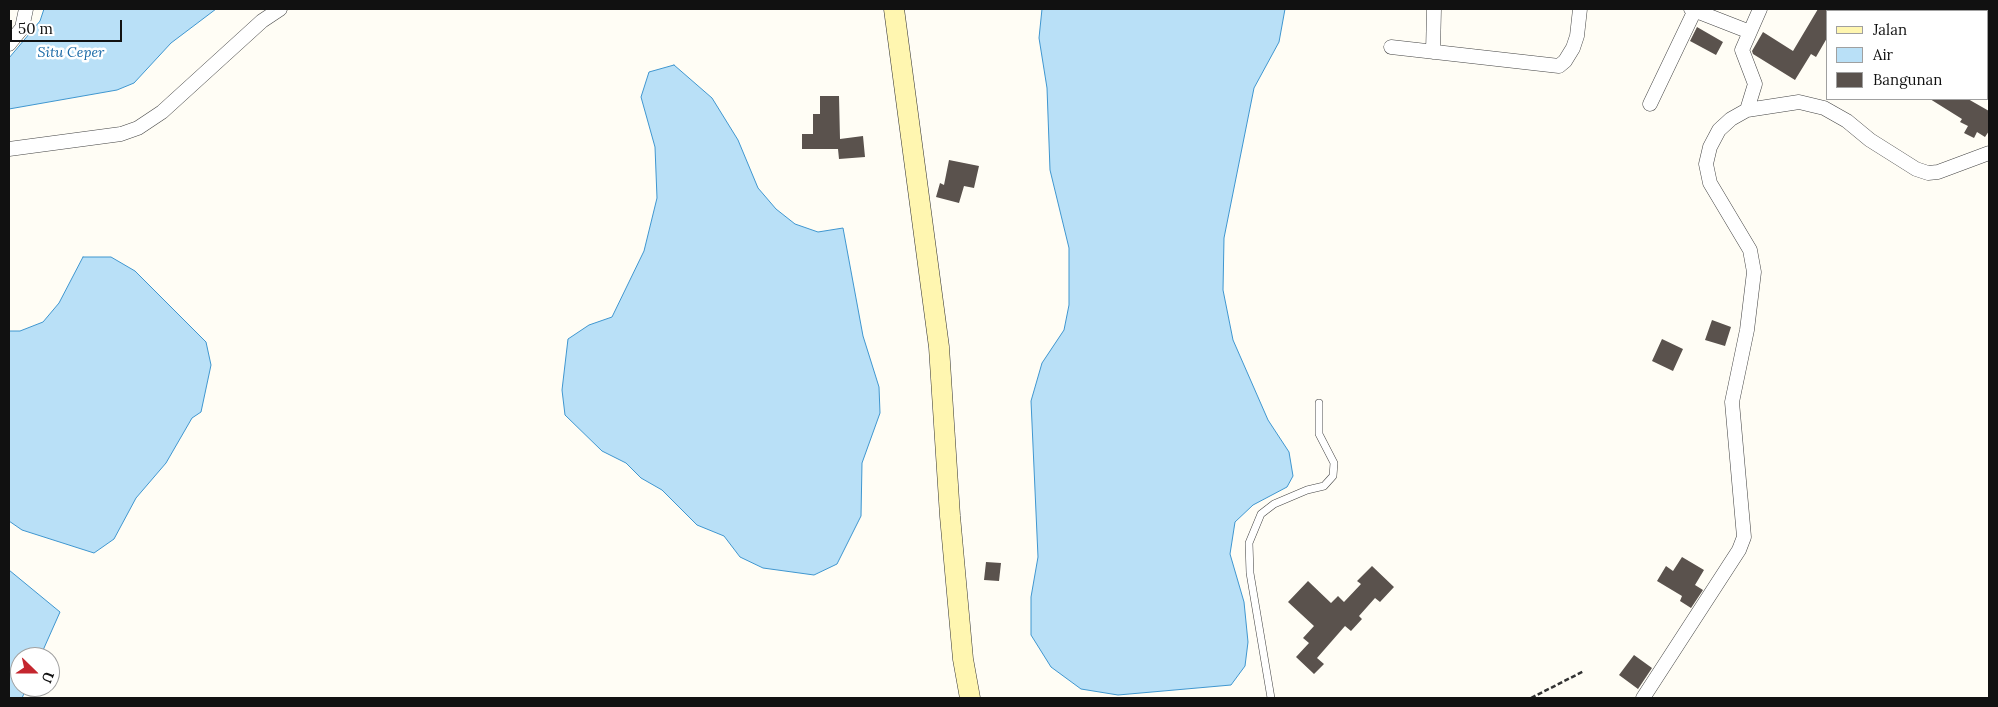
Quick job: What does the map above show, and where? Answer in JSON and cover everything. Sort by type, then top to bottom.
[{"type":"street","points":[[9,44],[22,28],[26,9]]},
{"type":"street","points":[[9,150],[121,134],[138,128],[162,112],[262,22],[280,9]]},
{"type":"street","points":[[894,9],[939,347],[950,516],[963,659],[970,698]]},
{"type":"street","points":[[1433,52],[1434,9]]},
{"type":"street","points":[[1391,47],[1559,66],[1565,62],[1573,48],[1577,36],[1580,9]]},
{"type":"street","points":[[1747,110],[1755,84],[1754,77],[1742,54],[1742,50],[1760,9]]},
{"type":"street","points":[[1650,104],[1693,10],[1750,32]]},
{"type":"street","points":[[1644,698],[1739,550],[1744,537],[1732,402],[1748,330],[1753,265],[1750,250],[1710,183],[1706,164],[1710,147],[1719,130],[1731,119],[1747,110],[1799,102],[1824,108],[1847,120],[1870,140],[1928,173],[1938,172],[1989,154]]},
{"type":"lane","points":[[1271,698],[1250,573],[1249,543],[1261,514],[1274,504],[1307,490],[1324,486],[1333,476],[1334,464],[1319,434],[1320,403]]},
{"type":"path","points":[[1531,698],[1584,671]]},
{"type":"water","name":"Situ Ceper","points":[[44,9],[216,9],[171,43],[134,83],[117,90],[9,109],[9,58],[40,21]]},
{"type":"water","points":[[1042,9],[1285,9],[1279,42],[1254,88],[1224,238],[1223,290],[1233,340],[1268,420],[1289,452],[1293,476],[1287,487],[1253,505],[1235,522],[1230,554],[1244,602],[1248,642],[1245,666],[1231,685],[1118,695],[1081,689],[1051,667],[1031,635],[1031,597],[1038,557],[1031,401],[1042,363],[1064,330],[1069,305],[1069,248],[1050,170],[1047,88],[1039,38]]},
{"type":"water","points":[[674,65],[712,98],[738,140],[758,188],[776,209],[795,224],[818,232],[843,228],[863,336],[879,387],[880,413],[862,463],[861,516],[837,564],[814,575],[763,568],[740,557],[724,536],[697,525],[662,490],[641,478],[626,463],[602,451],[565,415],[562,390],[568,339],[589,325],[612,317],[644,251],[657,198],[655,147],[641,97],[649,72]]},
{"type":"water","points":[[83,257],[111,257],[135,271],[206,342],[211,365],[201,412],[192,418],[166,463],[136,498],[114,539],[94,553],[22,530],[9,521],[9,331],[20,331],[43,322],[59,303]]},
{"type":"water","points":[[9,570],[60,612],[44,647],[10,647],[10,697],[22,697],[9,698]]},
{"type":"building","points":[[1818,9],[1827,9],[1826,40],[1816,57],[1811,54],[1795,80],[1753,54],[1752,51],[1763,32],[1793,51]]},
{"type":"building","points":[[1697,27],[1723,42],[1716,55],[1690,41]]},
{"type":"building","points":[[820,96],[839,96],[840,139],[863,136],[865,157],[839,159],[838,149],[802,149],[802,134],[813,134],[813,114],[820,114]]},
{"type":"building","points":[[1932,100],[1970,100],[1989,111],[1989,131],[1985,137],[1977,132],[1974,138],[1964,133],[1968,126],[1960,122],[1962,119]]},
{"type":"building","points":[[949,160],[979,166],[974,188],[964,186],[959,203],[936,197],[940,183],[944,185]]},
{"type":"building","points":[[1712,320],[1731,327],[1725,346],[1705,340]]},
{"type":"building","points":[[1662,339],[1683,349],[1673,371],[1652,361]]},
{"type":"building","points":[[1682,557],[1704,570],[1695,585],[1703,590],[1691,608],[1680,601],[1682,596],[1657,581],[1666,566],[1673,571]]},
{"type":"building","points":[[986,562],[1001,563],[999,581],[984,580]]},
{"type":"building","points":[[1372,566],[1394,587],[1380,602],[1375,598],[1359,616],[1362,619],[1351,631],[1345,626],[1317,658],[1324,664],[1314,674],[1296,657],[1309,643],[1303,638],[1314,626],[1288,602],[1308,581],[1331,603],[1338,596],[1344,602],[1361,584],[1357,581]]},
{"type":"building","points":[[1634,655],[1652,668],[1638,689],[1619,675]]}]
